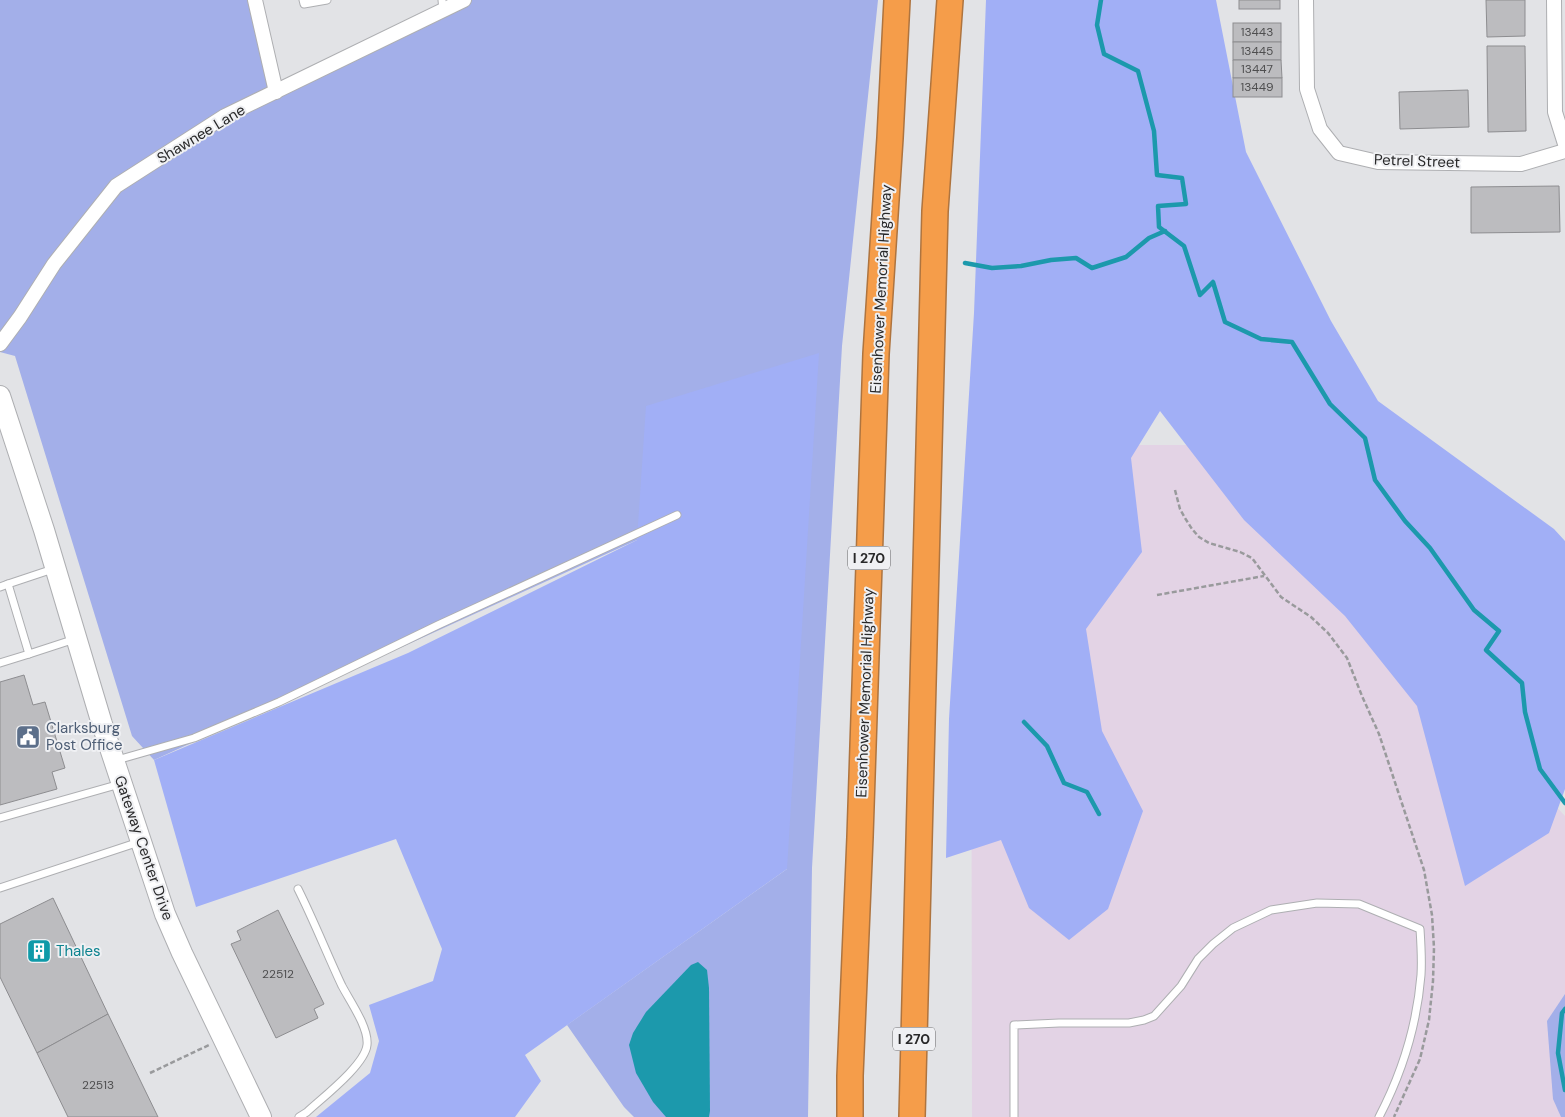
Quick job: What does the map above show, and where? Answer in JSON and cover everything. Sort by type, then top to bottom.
[{"type":"highway","name":"Eisenhower Memorial Highway","points":[[850,1117],[875,374],[897,0]]},
{"type":"highway","name":"I 270","points":[[912,1117],[935,211],[950,0]]},
{"type":"street","points":[[255,0],[276,92]]},
{"type":"street","name":"Shawnee Lane","points":[[0,344],[54,264],[116,186],[225,116],[276,92],[443,5],[464,0]]},
{"type":"street","name":"Petrel Street","points":[[1306,0],[1306,90],[1320,129],[1339,153],[1378,162],[1521,164],[1565,151]]},
{"type":"street","points":[[1554,0],[1555,112],[1565,144]]},
{"type":"street","name":"Gateway Center Drive","points":[[0,396],[56,568],[114,760],[166,914],[261,1117]]},
{"type":"lane","points":[[303,0],[304,4],[327,0]]},
{"type":"lane","points":[[114,760],[194,738],[279,702],[438,625],[676,515]]},
{"type":"lane","points":[[0,587],[56,568]]},
{"type":"lane","points":[[8,584],[29,654]]},
{"type":"lane","points":[[0,663],[76,639]]},
{"type":"lane","points":[[0,818],[122,783]]},
{"type":"lane","points":[[0,888],[142,841]]},
{"type":"lane","points":[[298,889],[366,1034],[367,1046],[356,1067],[307,1112],[299,1117]]},
{"type":"lane","points":[[1014,1117],[1014,1025],[1129,1023],[1154,1016],[1181,986],[1198,959],[1233,928],[1271,910],[1318,903],[1359,904],[1420,929],[1421,973],[1416,1013],[1402,1066],[1379,1117]]},
{"type":"path","points":[[1175,490],[1180,509],[1199,537],[1209,543],[1240,552],[1252,558],[1281,597],[1311,617],[1328,633],[1347,658],[1379,734],[1424,870],[1432,915],[1434,948],[1429,1020],[1420,1059],[1394,1117]]},
{"type":"path","points":[[1157,595],[1264,576]]},
{"type":"path","points":[[150,1073],[204,1047]]},
{"type":"shaded area","points":[[0,0],[255,0],[276,91],[443,10],[442,0],[878,0],[842,346],[812,868],[808,1117],[634,1117],[624,1107],[567,1025],[787,869],[639,523],[637,540],[154,760],[132,736],[15,356],[0,352]]},
{"type":"shaded area","points":[[986,0],[1216,0],[1246,152],[1331,321],[1378,401],[1554,529],[1565,541],[1565,789],[1549,833],[1465,886],[1417,706],[1345,616],[1244,520],[1160,411],[1131,458],[1142,552],[1086,629],[1102,731],[1143,811],[1108,909],[1069,940],[1029,908],[1001,840],[946,858],[949,719],[974,313]]},
{"type":"shaded area","points":[[819,353],[787,869],[525,1055],[541,1081],[515,1117],[316,1117],[370,1073],[379,1041],[369,1005],[433,981],[442,949],[396,839],[196,907],[154,760],[408,653],[637,540],[646,406]]},
{"type":"shaded area","points":[[971,445],[1238,445],[1433,676],[1565,816],[1565,1117],[972,1117]]},
{"type":"shaded area","points":[[698,962],[707,970],[709,988],[709,1117],[666,1117],[653,1102],[636,1073],[629,1045],[633,1033],[646,1012],[691,965]]},
{"type":"shaded area","points":[[1565,994],[1565,1117],[1561,1117],[1553,1099],[1547,1021]]},
{"type":"building","points":[[1239,0],[1280,0],[1280,9],[1239,9]]},
{"type":"building","points":[[1486,0],[1525,0],[1525,36],[1487,37]]},
{"type":"building","points":[[1233,23],[1281,23],[1281,42],[1233,42]]},
{"type":"building","points":[[1233,42],[1281,42],[1281,60],[1233,60]]},
{"type":"building","points":[[1487,46],[1525,46],[1526,131],[1488,132]]},
{"type":"building","points":[[1233,60],[1281,60],[1282,78],[1233,78]]},
{"type":"building","points":[[1233,78],[1282,78],[1282,97],[1233,97]]},
{"type":"building","points":[[1468,90],[1469,127],[1400,129],[1399,92]]},
{"type":"building","points":[[1559,186],[1560,232],[1471,233],[1471,187]]},
{"type":"building","name":"Clarksburg Post Office","points":[[24,675],[33,705],[45,702],[65,768],[52,772],[57,789],[0,805],[0,682]]},
{"type":"building","name":"Thales","points":[[53,898],[108,1014],[37,1053],[0,977],[0,924]]},
{"type":"building","points":[[278,910],[324,1004],[314,1009],[318,1018],[276,1038],[231,944],[241,940],[237,931]]},
{"type":"building","points":[[108,1014],[158,1117],[68,1117],[37,1053]]},
{"type":"waterway","points":[[1101,0],[1097,25],[1104,54],[1138,71],[1154,131],[1157,175],[1182,178],[1186,204],[1158,206],[1159,227],[1184,246],[1200,295],[1213,282],[1225,322],[1261,339],[1292,342],[1330,404],[1365,438],[1375,480],[1405,521],[1430,548],[1474,610],[1499,631],[1486,650],[1522,683],[1525,712],[1540,769],[1565,803]]},
{"type":"waterway","points":[[965,263],[992,268],[1076,258],[1092,268],[1126,257],[1149,238],[1165,231]]},
{"type":"waterway","points":[[1024,722],[1047,746],[1064,783],[1087,792],[1099,814]]},
{"type":"waterway","points":[[1565,1009],[1562,1013],[1558,1053],[1565,1090]]},
{"type":"place","name":"Clarksburg Post Office","points":[[28,737]]},
{"type":"place","name":"Thales","points":[[39,951]]}]
